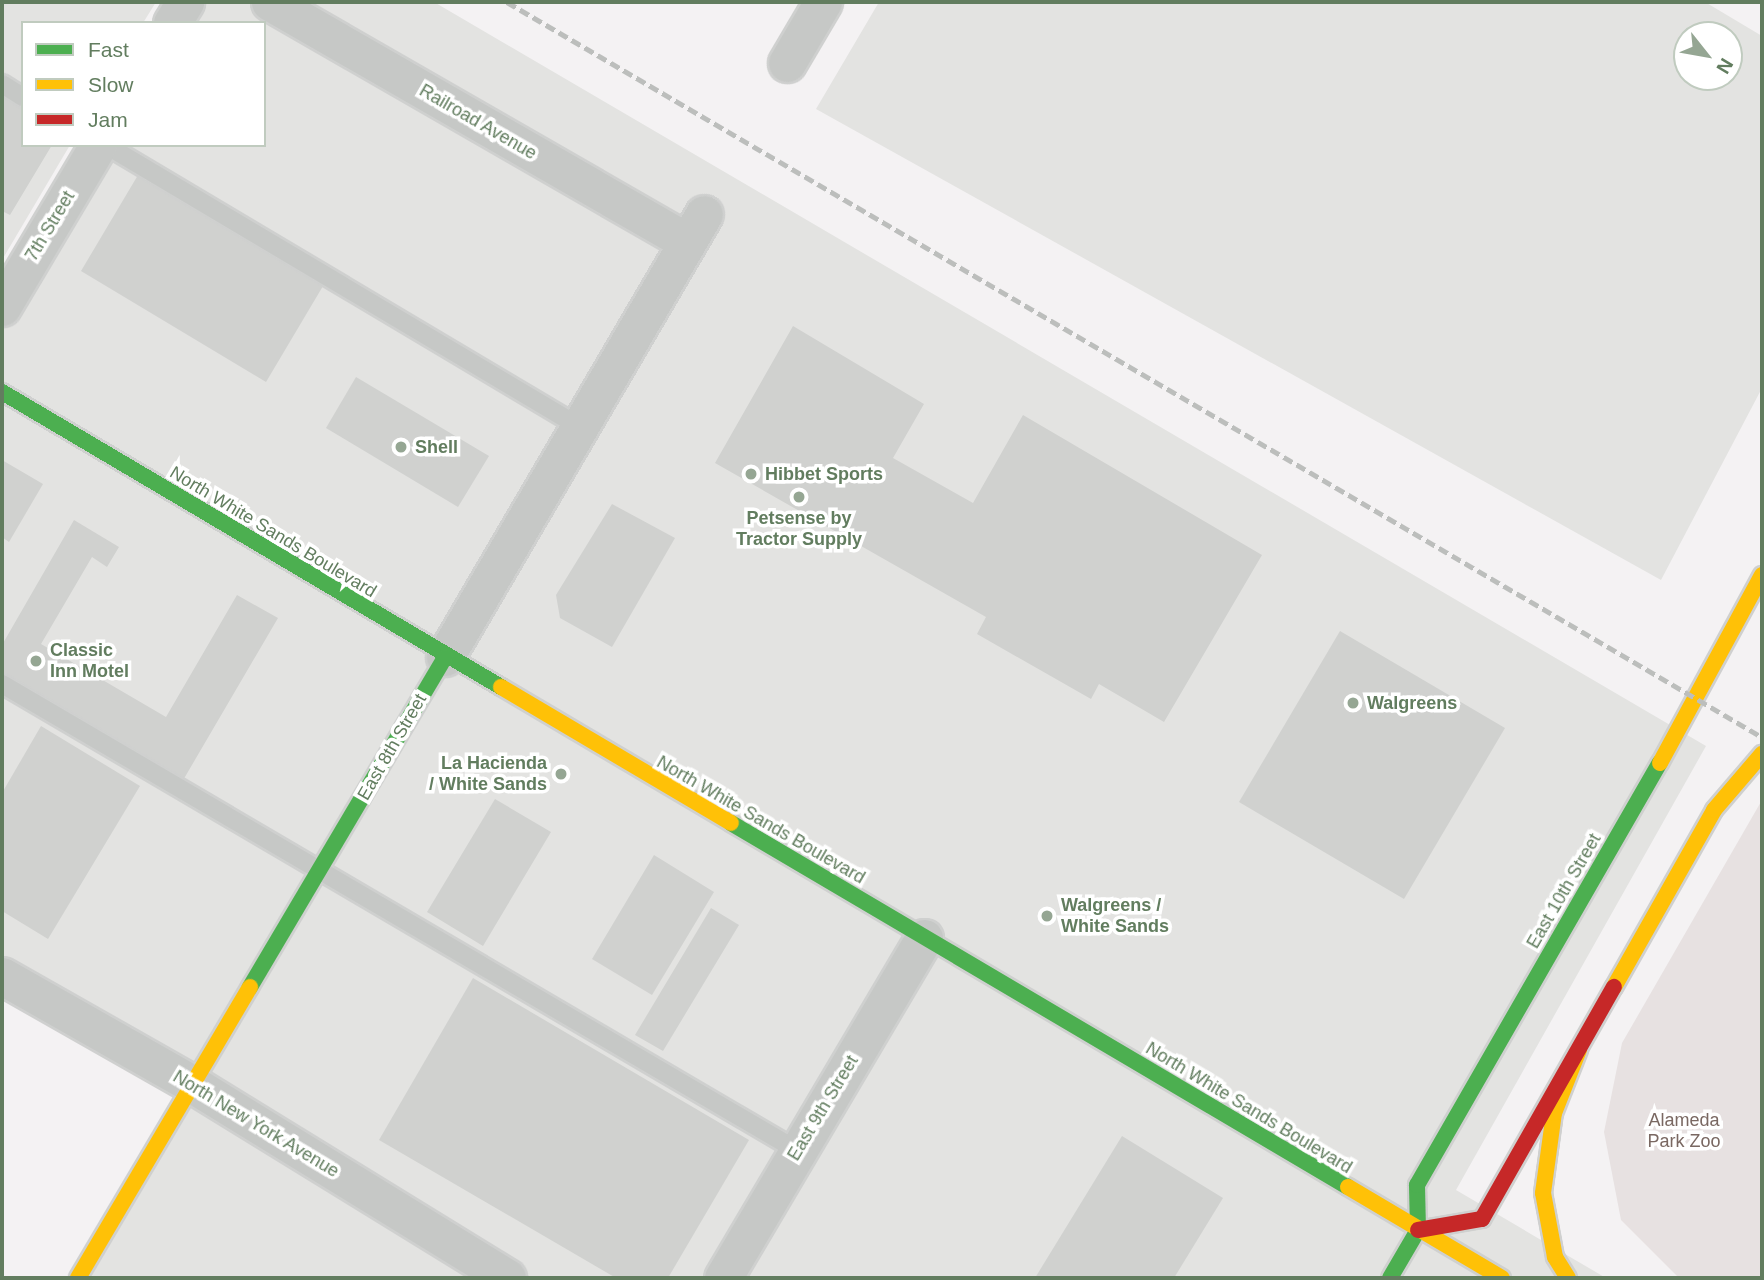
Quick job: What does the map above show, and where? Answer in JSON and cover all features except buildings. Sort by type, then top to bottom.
[{"type":"main road","name":"North White Sands Boulevard","points":[[2,392],[445,657],[1502,1278]]},
{"type":"main road","name":"East 10th Street","points":[[1418,1230],[1417,1185],[1657,768],[1762,575]]},
{"type":"main road","name":"East 8th Street","points":[[78,1278],[445,657]]},
{"type":"main road","points":[[1390,1278],[1418,1230],[1482,1219],[1714,810],[1762,754]]},
{"type":"main road","points":[[1568,1278],[1555,1257],[1544,1193],[1554,1113],[1579,1050]]},
{"type":"street","points":[[173,21],[185,2]]},
{"type":"street","name":"Railroad Avenue","points":[[270,2],[695,228]]},
{"type":"street","points":[[787,63],[823,2]]},
{"type":"street","name":"7th Street","points":[[2,307],[97,147]]},
{"type":"street","name":"East 8th Street","points":[[445,657],[695,228]]},
{"type":"street","name":"East 9th Street","points":[[723,1278],[924,938]]},
{"type":"street","name":"North New York Avenue","points":[[2,976],[192,1084],[508,1278]]},
{"type":"lane","points":[[2,84],[21,96]]},
{"type":"lane","points":[[109,147],[580,426]]},
{"type":"lane","points":[[2,684],[798,1151]]},
{"type":"shaded area","points":[[2,2],[156,2],[144,21],[21,21],[21,147],[69,147],[2,260]]},
{"type":"shaded area","points":[[185,2],[434,2],[1706,746],[1456,1190],[1606,1278],[78,1278],[192,1084],[2,976],[2,307],[97,147],[266,147],[266,21],[173,21]]},
{"type":"shaded area","points":[[879,2],[1705,2],[1737,21],[1673,21],[1673,91],[1743,91],[1743,25],[1762,36],[1762,388],[1661,580],[816,109]]},
{"type":"green space","name":"Alameda Park Zoo","points":[[1762,800],[1762,1278],[1679,1278],[1621,1220],[1604,1132],[1622,1043]]},
{"type":"railway","points":[[507,2],[1762,737]]},
{"type":"traffic: fast","points":[[2,392],[501,687]]},
{"type":"traffic: fast","points":[[250,987],[445,657]]},
{"type":"traffic: fast","points":[[1390,1278],[1418,1230],[1417,1185],[1660,763]]},
{"type":"traffic: fast","points":[[731,823],[1348,1187]]},
{"type":"traffic: slow","points":[[1660,763],[1762,575]]},
{"type":"traffic: slow","points":[[501,687],[731,823]]},
{"type":"traffic: slow","points":[[1614,987],[1714,810],[1762,754]]},
{"type":"traffic: slow","points":[[78,1278],[250,987]]},
{"type":"traffic: slow","points":[[1568,1278],[1555,1257],[1543,1193],[1554,1113],[1579,1050]]},
{"type":"traffic: slow","points":[[1348,1187],[1502,1278]]},
{"type":"traffic: jam","points":[[1418,1230],[1482,1219],[1614,987]]},
{"type":"place","name":"Shell","points":[[401,447]]},
{"type":"place","name":"Hibbet Sports","points":[[751,474]]},
{"type":"place","name":"Petsense by Tractor Supply","points":[[799,497]]},
{"type":"place","name":"Classic Inn Motel","points":[[36,661]]},
{"type":"place","name":"Walgreens","points":[[1353,703]]},
{"type":"place","name":"La Hacienda / White Sands","points":[[561,774]]},
{"type":"place","name":"Walgreens / White Sands","points":[[1047,916]]}]
